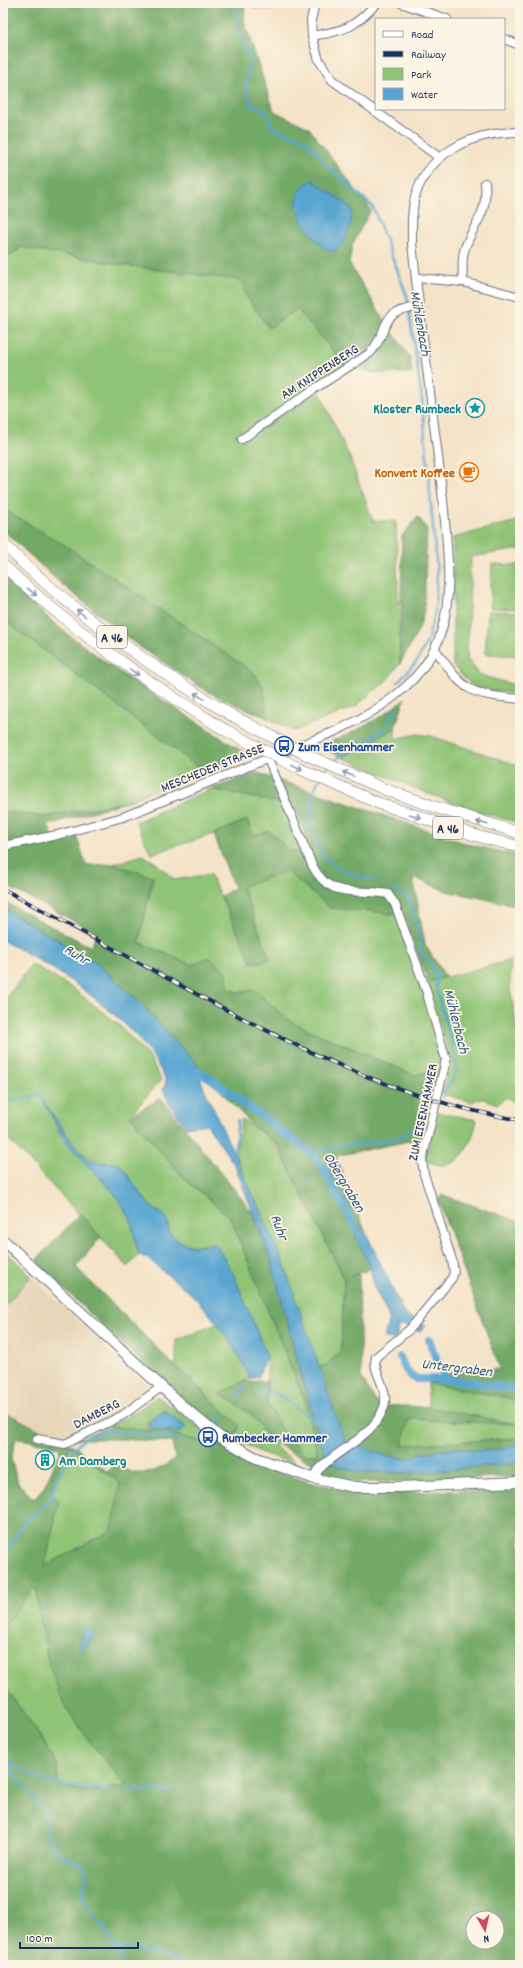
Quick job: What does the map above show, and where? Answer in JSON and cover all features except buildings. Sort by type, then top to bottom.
[{"type":"highway","name":"A 46","points":[[3,544],[61,597],[129,650],[232,716],[307,755],[384,789],[445,811],[520,833]]},
{"type":"highway","name":"A 46","points":[[3,566],[57,613],[120,662],[225,730],[300,769],[378,803],[469,834],[520,847]]},
{"type":"main road","points":[[3,1240],[161,1387],[209,1429],[234,1447],[267,1463],[312,1478],[346,1486],[363,1487],[520,1482]]},
{"type":"street","points":[[315,3],[311,20],[312,36],[319,60],[332,80],[440,158]]},
{"type":"street","points":[[312,36],[341,31],[352,27],[377,3]]},
{"type":"street","points":[[401,3],[444,18]]},
{"type":"street","points":[[505,39],[520,45]]},
{"type":"street","name":"MESCHEDER STRASSE","points":[[3,846],[57,835],[124,816],[336,731],[377,709],[412,680],[424,665],[434,649],[445,618],[448,589],[448,567],[440,467],[416,308],[416,278],[412,232],[416,194],[428,173],[440,158],[460,144],[492,133],[520,132]]},
{"type":"street","points":[[463,282],[464,253],[484,212],[486,183]]},
{"type":"street","points":[[416,278],[463,282],[520,297]]},
{"type":"street","name":"AM KNIPPENBERG","points":[[242,439],[311,391],[370,353],[375,347],[388,320],[403,310],[416,308]]},
{"type":"street","points":[[434,649],[458,681],[471,690],[487,696],[520,699]]},
{"type":"street","name":"ZUM EISENHAMMER","points":[[268,759],[312,865],[320,877],[330,887],[339,890],[388,894],[395,904],[426,990],[445,1054],[445,1069],[434,1105],[422,1165],[454,1272],[449,1283],[419,1320],[375,1358],[385,1396],[382,1411],[374,1423],[362,1436],[318,1469],[312,1478]]},
{"type":"street","name":"DAMBERG","points":[[37,1439],[65,1444],[123,1415],[161,1387]]},
{"type":"shaded area","points":[[31,1276],[151,1389],[132,1405],[95,1425],[58,1440],[3,1411],[3,1308]]},
{"type":"green space","points":[[3,3],[245,3],[244,21],[274,111],[309,128],[371,210],[353,243],[349,263],[410,358],[412,373],[374,373],[346,366],[297,309],[269,328],[247,297],[240,280],[123,265],[21,247],[3,262]],"holes":[[[341,201],[347,204],[352,217],[345,239]]]},
{"type":"green space","points":[[21,247],[124,265],[241,280],[247,297],[269,328],[297,308],[346,366],[263,429],[319,391],[350,458],[373,521],[396,521],[400,664],[385,682],[355,707],[294,731],[267,718],[264,688],[69,548],[3,509],[3,262]]},
{"type":"green space","points":[[3,509],[69,548],[253,672],[264,688],[267,718],[208,692],[133,642],[59,582],[3,530]]},
{"type":"green space","points":[[418,517],[427,529],[424,611],[419,629],[400,664],[402,536]]},
{"type":"green space","points":[[520,520],[520,549],[471,557],[467,659],[480,675],[515,685],[514,694],[483,689],[471,685],[453,666],[453,538]]},
{"type":"green space","points":[[492,564],[520,565],[520,609],[490,608]]},
{"type":"green space","points":[[3,576],[57,626],[116,670],[245,753],[203,771],[3,619]]},
{"type":"green space","points":[[488,611],[520,612],[520,656],[485,654]]},
{"type":"green space","points":[[3,619],[203,771],[126,802],[44,817],[3,811]]},
{"type":"green space","points":[[405,698],[395,728],[342,757],[319,747],[353,732],[375,720]]},
{"type":"green space","points":[[395,728],[395,739],[417,734],[431,736],[520,766],[520,823],[475,810],[430,794],[342,757]]},
{"type":"green space","points":[[258,773],[468,844],[520,856],[520,906],[446,891],[413,877],[425,945],[446,977],[428,982],[403,914],[330,908],[287,871],[242,887],[270,960],[252,963],[221,896],[234,888],[214,834],[247,820],[253,835],[270,831],[289,851],[311,853],[295,806],[210,789]]},
{"type":"green space","points":[[210,789],[281,803],[303,852],[289,851],[270,831],[253,835],[247,820],[214,834],[151,854],[136,822]]},
{"type":"green space","points":[[126,802],[48,825],[56,843],[77,837],[86,865],[113,864],[153,877],[139,942],[192,965],[209,957],[227,972],[228,987],[238,993],[254,990],[293,1023],[414,1075],[441,1070],[419,1139],[336,1156],[366,1233],[353,1221],[356,1237],[371,1269],[351,1276],[359,1274],[361,1377],[378,1405],[428,1407],[516,1424],[409,1419],[402,1445],[520,1438],[520,1443],[505,1449],[475,1451],[459,1448],[422,1453],[408,1459],[383,1455],[356,1445],[356,1472],[411,1473],[520,1463],[520,1476],[375,1482],[355,1482],[326,1477],[317,1466],[272,1441],[251,1414],[220,1394],[242,1382],[267,1381],[267,1402],[282,1431],[305,1455],[318,1455],[304,1399],[230,1217],[185,1179],[130,1116],[161,1098],[253,1213],[271,1259],[303,1382],[326,1457],[345,1443],[318,1367],[327,1365],[341,1350],[344,1278],[277,1144],[252,1125],[141,1004],[95,962],[3,908],[3,901],[91,947],[97,933],[3,884],[3,811],[44,817]]},
{"type":"green space","points":[[143,855],[156,863],[175,880],[210,874],[252,963],[270,960],[242,886],[285,868],[385,914],[400,914],[443,1058],[441,1070],[414,1075],[293,1023],[254,990],[238,993],[192,965],[139,942],[153,877],[113,864]]},
{"type":"green space","points":[[511,960],[510,987],[520,1049],[520,1105],[506,1097],[498,1104],[480,1098],[472,1102],[442,1094],[450,1060],[428,982]]},
{"type":"green space","points":[[32,964],[75,990],[118,1024],[150,1058],[161,1080],[130,1116],[185,1179],[230,1217],[304,1399],[318,1455],[305,1455],[282,1431],[267,1402],[267,1356],[204,1244],[195,1246],[186,1244],[173,1237],[169,1232],[167,1218],[150,1206],[119,1163],[105,1163],[84,1154],[76,1146],[47,1107],[65,1141],[116,1195],[130,1218],[139,1255],[128,1267],[3,1133],[3,1002]]},
{"type":"green space","points":[[436,1112],[477,1120],[473,1135],[466,1150],[455,1161],[448,1164],[440,1165],[425,1161]]},
{"type":"green space","points":[[242,1119],[277,1144],[344,1278],[341,1350],[327,1365],[318,1367],[283,1261],[235,1155]]},
{"type":"green space","points":[[443,1195],[520,1222],[520,1400],[428,1383],[455,1371],[500,1369],[438,1200]]},
{"type":"green space","points":[[80,1214],[101,1237],[76,1267],[172,1363],[240,1426],[233,1438],[206,1418],[156,1375],[35,1261]]},
{"type":"green space","points":[[3,1249],[31,1276],[3,1308]]},
{"type":"green space","points":[[217,1324],[240,1355],[250,1379],[241,1382],[221,1394],[251,1414],[278,1449],[300,1466],[260,1452],[233,1438],[240,1426],[176,1367],[176,1340]]},
{"type":"green space","points":[[428,1383],[520,1400],[520,1438],[401,1445],[408,1419],[512,1424],[428,1407]]},
{"type":"green space","points":[[157,1396],[226,1448],[165,1432],[110,1426],[137,1411]],"holes":[[[166,1411],[186,1427],[161,1431],[151,1428],[150,1421]]]},
{"type":"green space","points":[[3,1411],[65,1443],[73,1445],[108,1472],[115,1462],[130,1472],[145,1473],[160,1468],[175,1459],[172,1442],[120,1439],[77,1439],[110,1426],[165,1432],[226,1448],[268,1469],[312,1483],[352,1491],[389,1493],[520,1488],[520,1965],[3,1965],[3,1685],[36,1730],[57,1764],[58,1786],[88,1792],[126,1786],[81,1730],[61,1698],[50,1668],[46,1651],[37,1589],[33,1589],[3,1627]],"holes":[[[16,1438],[59,1447],[60,1452],[43,1489],[34,1499],[18,1483],[11,1459]],[[70,1446],[120,1483],[112,1530],[45,1566],[59,1500],[51,1493],[54,1477]]]},
{"type":"green space","points":[[70,1446],[121,1483],[112,1530],[45,1566],[59,1500],[50,1493],[54,1477]]},
{"type":"green space","points":[[33,1588],[37,1589],[38,1610],[67,1709],[126,1787],[88,1792],[58,1786],[57,1764],[36,1730],[3,1685],[3,1627]]},
{"type":"water","points":[[253,3],[294,3],[291,7],[268,9],[254,8]]},
{"type":"water","points":[[312,180],[347,204],[352,210],[351,222],[347,235],[341,245],[331,252],[326,249],[310,232],[298,211],[297,201],[299,194],[303,187]]},
{"type":"water","name":"Ruhr","points":[[3,908],[95,962],[141,1004],[187,1055],[194,1060],[202,1077],[200,1077],[203,1086],[283,1261],[345,1443],[326,1458],[303,1382],[271,1259],[235,1166],[207,1124],[186,1127],[170,1105],[163,1090],[166,1081],[157,1063],[123,1023],[105,1006],[64,976],[3,941]]},
{"type":"water","points":[[45,1104],[72,1143],[85,1156],[98,1162],[109,1164],[119,1163],[150,1206],[167,1218],[169,1233],[180,1242],[195,1247],[215,1243],[234,1275],[267,1356],[258,1377],[250,1379],[226,1336],[191,1294],[150,1260],[139,1255],[130,1218],[116,1195],[65,1141]]},
{"type":"water","points":[[353,1220],[366,1233],[405,1315],[426,1326],[420,1332],[402,1325],[397,1330],[397,1336],[394,1339],[384,1338],[389,1317],[373,1285],[371,1269],[356,1237]]},
{"type":"water","points":[[165,1411],[186,1427],[180,1432],[161,1431],[148,1427],[148,1422]]},
{"type":"water","points":[[520,1443],[520,1463],[411,1473],[356,1472],[330,1463],[356,1444],[383,1455],[408,1459],[422,1453],[459,1448],[475,1451],[505,1449]]},
{"type":"water","points":[[85,1627],[93,1631],[93,1636],[81,1652],[79,1650],[82,1630]]},
{"type":"waterway","name":"Mühlenbach","points":[[237,3],[238,33],[251,62],[246,87],[251,105],[266,111],[272,127],[306,140],[326,164],[373,207],[407,296],[422,400],[437,573],[435,612],[427,642],[417,661],[398,682]]},
{"type":"waterway","name":"Mühlenbach","points":[[332,763],[383,729],[390,720],[396,708]]},
{"type":"waterway","name":"Mühlenbach","points":[[321,775],[328,767]]},
{"type":"waterway","name":"Mühlenbach","points":[[319,780],[311,801],[311,814],[315,838],[320,849],[327,859],[345,872],[376,881]]},
{"type":"waterway","name":"Mühlenbach","points":[[395,889],[409,899],[421,940],[421,954],[430,962],[437,975],[436,988],[456,1059],[456,1073],[442,1097]]},
{"type":"waterway","name":"Obergraben","points":[[190,1067],[210,1078],[312,1154],[322,1167],[357,1230]]},
{"type":"waterway","points":[[3,1103],[41,1094],[45,1104]]},
{"type":"waterway","name":"Obergraben","points":[[240,1108],[241,1101]]},
{"type":"waterway","name":"Mühlenbach","points":[[312,1154],[323,1149],[387,1140],[398,1137],[412,1130],[426,1113]]},
{"type":"waterway","points":[[234,1156],[238,1120]]},
{"type":"waterway","points":[[429,1340],[446,1379]]},
{"type":"waterway","name":"Untergraben","points":[[400,1357],[406,1370],[416,1379],[446,1379],[520,1389]]},
{"type":"waterway","points":[[236,1399],[244,1388],[247,1387]]},
{"type":"waterway","points":[[256,1392],[275,1392],[317,1423]]},
{"type":"waterway","points":[[217,1423],[224,1415]]},
{"type":"waterway","points":[[3,1557],[21,1527],[52,1496],[60,1472],[75,1447],[87,1437],[107,1431],[180,1439]]},
{"type":"waterway","points":[[200,1436],[204,1435]]},
{"type":"waterway","points":[[3,1586],[3,1591]]},
{"type":"waterway","points":[[3,1759],[39,1779],[83,1788],[108,1789]]},
{"type":"waterway","points":[[3,1760],[42,1807],[45,1817],[45,1827],[49,1840],[57,1853],[83,1866],[88,1877],[83,1886],[82,1896],[117,1948],[123,1965]]},
{"type":"waterway","points":[[129,1789],[171,1791]]},
{"type":"waterway","points":[[117,1948],[162,1955],[188,1965]]},
{"type":"railway","points":[[3,889],[269,1032],[349,1069],[390,1086],[433,1100],[520,1120]]},
{"type":"place","name":"Kloster Rumbeck","points":[[475,408]]},
{"type":"place","name":"Konvent Koffee","points":[[469,472]]},
{"type":"place","name":"Zum Eisenhammer","points":[[284,746]]},
{"type":"place","name":"Rumbecker Hammer","points":[[208,1437]]},
{"type":"place","name":"Am Damberg","points":[[45,1460]]}]
